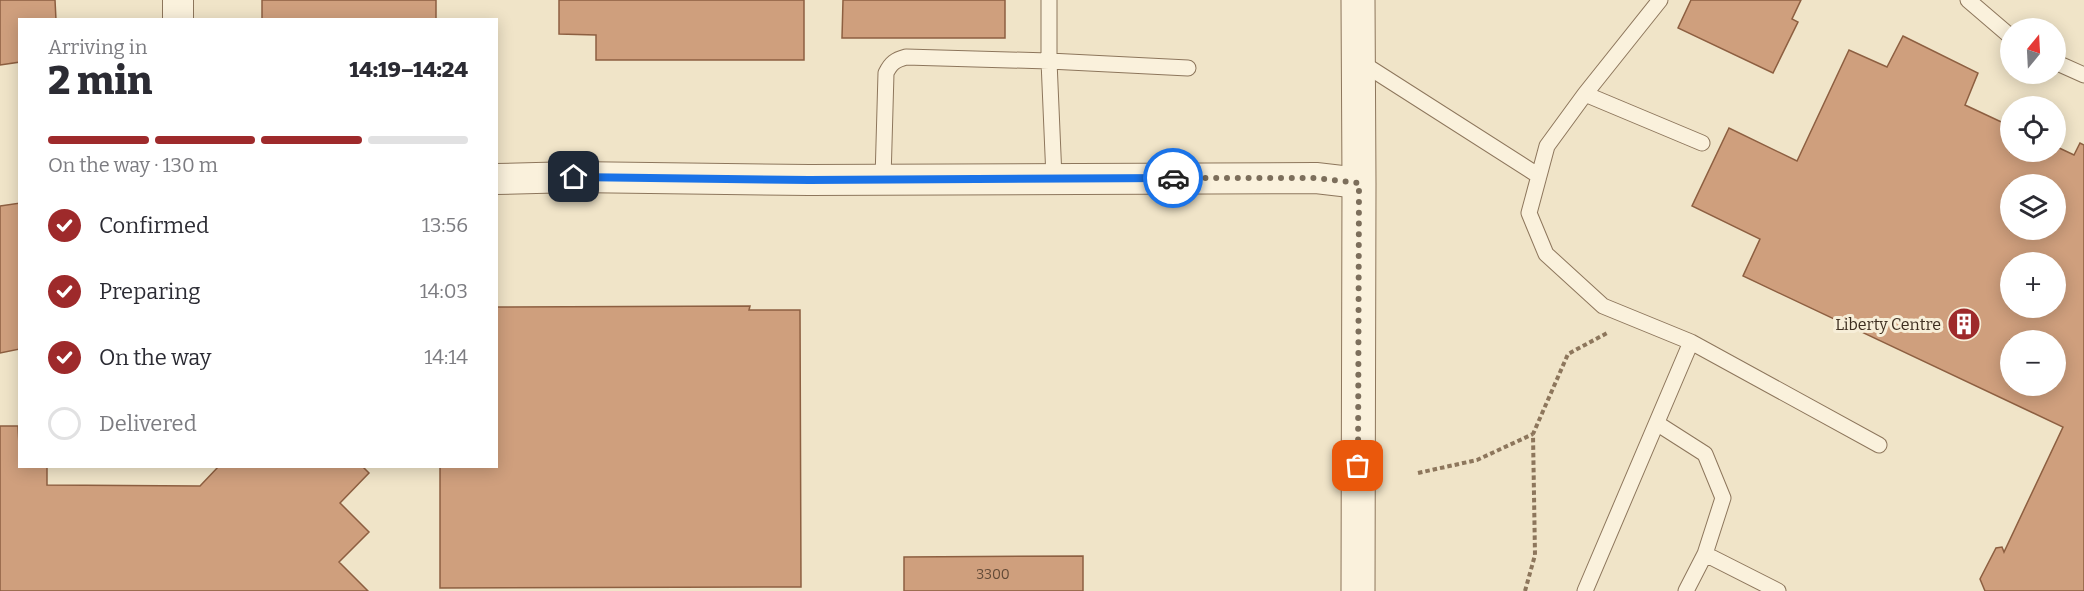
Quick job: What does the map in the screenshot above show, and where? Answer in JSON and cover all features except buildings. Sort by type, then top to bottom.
[{"type":"street","points":[[178,0],[178,18]]},
{"type":"street","points":[[1358,0],[1358,591]]},
{"type":"street","points":[[498,178],[883,180],[1316,178],[1359,183]]},
{"type":"lane","points":[[1049,0],[1054,178]]},
{"type":"lane","points":[[1660,0],[1547,146],[1529,213],[1546,254],[1603,306],[1691,342],[1879,445]]},
{"type":"lane","points":[[1968,0],[2000,27]]},
{"type":"lane","points":[[883,180],[886,73],[890,65],[897,60],[906,57],[1188,68]]},
{"type":"lane","points":[[1359,61],[1539,176]]},
{"type":"lane","points":[[2066,67],[2084,75]]},
{"type":"lane","points":[[1585,94],[1702,143]]},
{"type":"lane","points":[[1585,591],[1691,342]]},
{"type":"lane","points":[[1658,424],[1705,454],[1723,498],[1705,554],[1686,591]]},
{"type":"lane","points":[[1705,554],[1772,590]]},
{"type":"path","points":[[1526,591],[1535,555],[1533,434],[1568,354],[1633,318]]},
{"type":"path","points":[[1418,473],[1477,460],[1533,434]]},
{"type":"way so far","points":[[1173,178],[1316,178],[1359,183],[1358,466]]},
{"type":"place","name":"Liberty Centre","points":[[1964,324]]},
{"type":"route","points":[[574,177],[809,180],[1173,178]]}]
